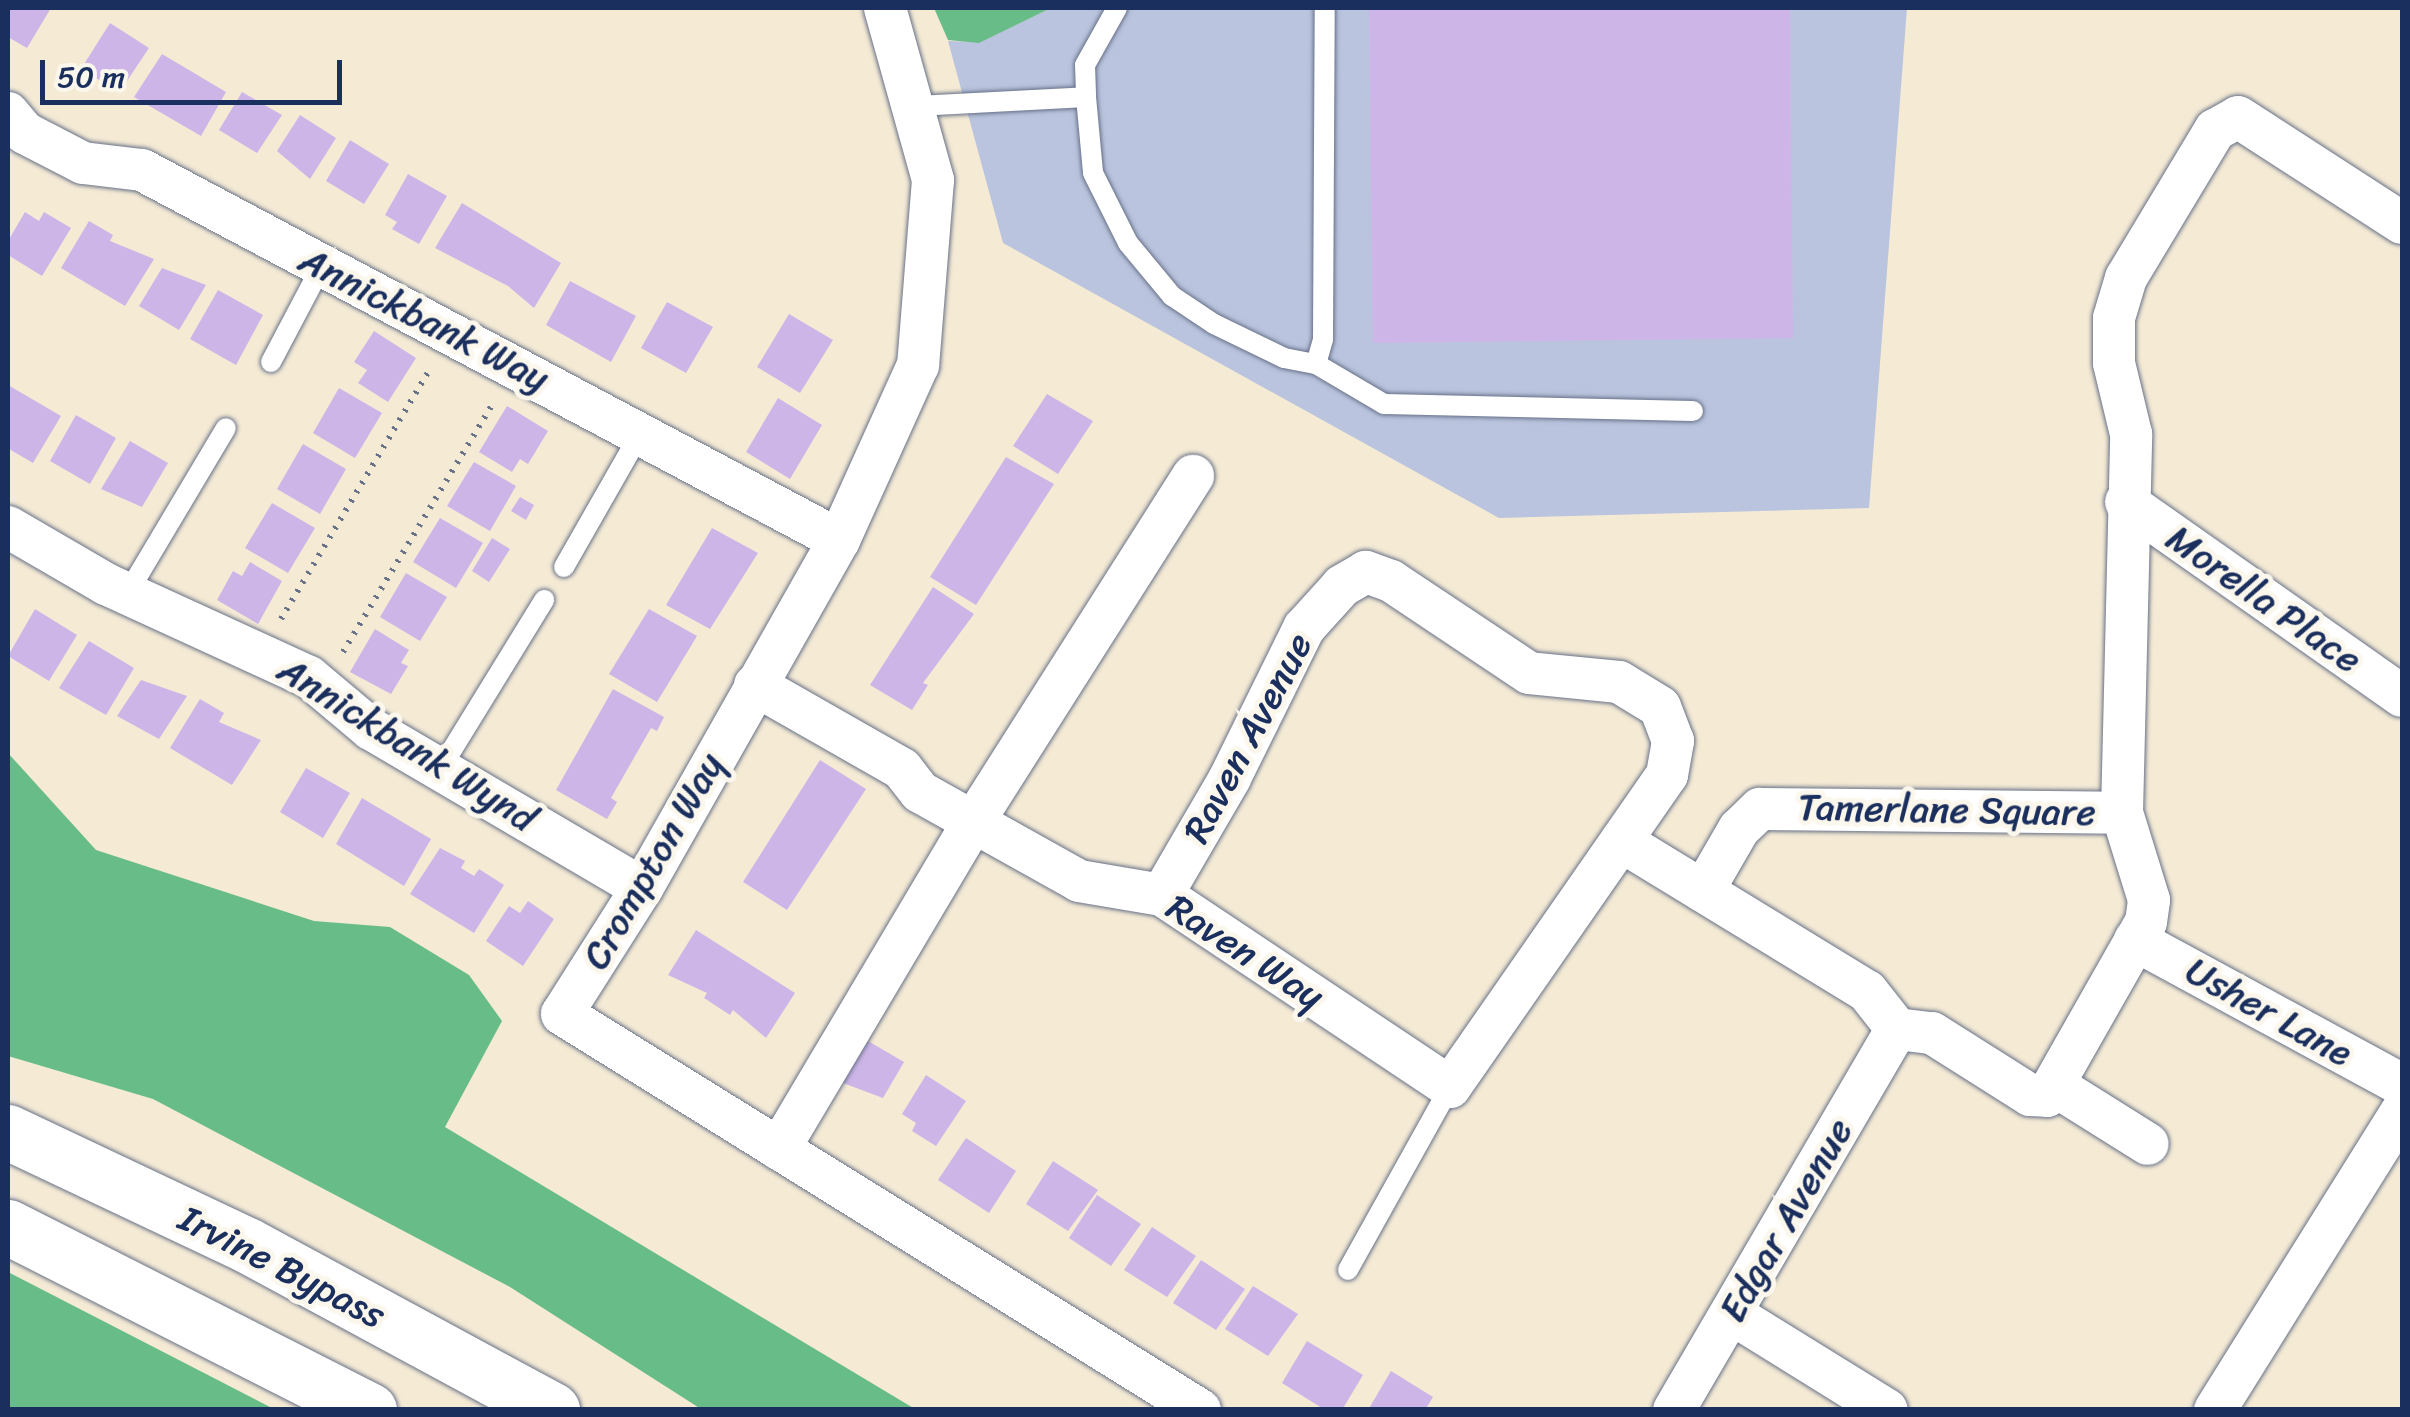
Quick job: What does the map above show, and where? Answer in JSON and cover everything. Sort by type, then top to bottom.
[{"type":"highway","name":"Irvine Bypass","points":[[8,1132],[247,1245],[552,1410]]},
{"type":"highway","points":[[8,1227],[370,1410]]},
{"type":"street","name":"Crompton Way","points":[[885,8],[917,106],[933,180],[923,348],[839,540],[642,888],[562,1014],[1200,1410]]},
{"type":"street","name":"Annickbank Way","points":[[8,113],[24,133],[83,162],[142,170],[839,540]]},
{"type":"street","points":[[1450,1088],[1621,841],[1867,991],[1897,1029],[1932,1033],[2030,1095],[2048,1096],[2058,1088],[2135,940],[2149,900],[2122,813],[2126,502],[2131,434],[2114,363],[2114,318],[2126,278],[2216,130],[2238,118],[2402,223]]},
{"type":"street","points":[[779,1149],[974,821],[1192,476]]},
{"type":"street","name":"Morella Place","points":[[2126,502],[2402,696]]},
{"type":"street","name":"Annickbank Wynd","points":[[8,527],[128,594],[322,687],[372,729],[642,888]]},
{"type":"street","name":"Raven Avenue","points":[[1162,895],[1230,778],[1304,628],[1342,586],[1366,572],[1391,581],[1529,673],[1620,682],[1660,707],[1673,741],[1667,774],[1621,841]]},
{"type":"street","name":"Raven Way","points":[[755,684],[902,769],[920,792],[1079,881],[1162,895],[1450,1088]]},
{"type":"street","name":"Tamerlane Square","points":[[1703,892],[1750,816],[1772,808],[2122,813]]},
{"type":"street","name":"Usher Lane","points":[[2135,940],[2402,1085]]},
{"type":"street","name":"Edgar Avenue","points":[[1674,1410],[1897,1029]]},
{"type":"street","points":[[2058,1088],[2148,1144]]},
{"type":"street","points":[[2215,1410],[2402,1112]]},
{"type":"street","points":[[1732,1314],[1887,1410]]},
{"type":"lane","points":[[1116,8],[1085,65],[1093,174],[1128,243],[1172,296],[1284,358],[1316,364],[1384,404],[1693,412]]},
{"type":"lane","points":[[1316,364],[1323,338],[1324,8]]},
{"type":"lane","points":[[917,106],[1086,96]]},
{"type":"lane","points":[[271,362],[321,267]]},
{"type":"lane","points":[[128,594],[226,428]]},
{"type":"lane","points":[[564,566],[641,432]]},
{"type":"lane","points":[[439,771],[544,600]]},
{"type":"lane","points":[[1348,1270],[1450,1088]]},
{"type":"path","points":[[260,654],[452,332]]},
{"type":"path","points":[[322,687],[516,366]]},
{"type":"shaded area","points":[[1051,8],[1907,8],[1869,508],[1499,518],[1003,243],[948,41],[980,42]]},
{"type":"green space","points":[[934,8],[1051,8],[979,43],[948,40]]},
{"type":"green space","points":[[8,753],[96,850],[314,921],[390,927],[469,975],[502,1021],[445,1127],[915,1409],[701,1409],[510,1287],[153,1099],[8,1056]]},
{"type":"green space","points":[[8,1272],[270,1407],[275,1409],[8,1409]]},
{"type":"building","points":[[8,8],[51,8],[27,48],[8,37]]},
{"type":"building","points":[[1369,8],[1790,8],[1793,338],[1373,343]]},
{"type":"building","points":[[110,23],[149,48],[125,84],[114,78],[109,86],[81,69]]},
{"type":"building","points":[[162,54],[226,92],[201,136],[134,97]]},
{"type":"building","points":[[242,92],[282,115],[257,153],[219,130]]},
{"type":"building","points":[[300,115],[336,138],[310,179],[277,151]]},
{"type":"building","points":[[350,140],[389,164],[364,204],[326,181]]},
{"type":"building","points":[[408,174],[447,196],[419,244],[392,229],[397,222],[385,215]]},
{"type":"building","points":[[462,203],[561,263],[534,308],[508,286],[435,248]]},
{"type":"building","points":[[25,212],[39,221],[44,212],[71,228],[42,276],[8,255],[8,241]]},
{"type":"building","points":[[89,221],[113,235],[110,241],[154,259],[125,306],[61,268]]},
{"type":"building","points":[[162,268],[206,285],[179,330],[139,306]]},
{"type":"building","points":[[570,281],[636,316],[611,362],[546,325]]},
{"type":"building","points":[[218,290],[263,315],[236,365],[190,339]]},
{"type":"building","points":[[667,302],[713,327],[686,373],[641,348]]},
{"type":"building","points":[[789,314],[833,340],[800,393],[757,367]]},
{"type":"building","points":[[374,331],[416,358],[388,402],[358,383],[367,370],[354,362]]},
{"type":"building","points":[[8,385],[61,416],[33,463],[9,449]]},
{"type":"building","points":[[339,388],[382,413],[355,458],[313,433]]},
{"type":"building","points":[[1047,394],[1093,421],[1058,474],[1013,446]]},
{"type":"building","points":[[778,398],[822,425],[790,479],[746,452]]},
{"type":"building","points":[[507,406],[548,431],[528,464],[520,459],[512,472],[479,452]]},
{"type":"building","points":[[76,415],[116,438],[90,484],[50,461]]},
{"type":"building","points":[[130,441],[168,463],[142,507],[101,489]]},
{"type":"building","points":[[303,444],[346,469],[320,514],[277,489]]},
{"type":"building","points":[[1006,457],[1054,484],[976,605],[930,577]]},
{"type":"building","points":[[474,462],[516,486],[490,531],[447,506]]},
{"type":"building","points":[[520,497],[534,505],[526,520],[511,511]]},
{"type":"building","points":[[272,503],[315,528],[288,573],[245,548]]},
{"type":"building","points":[[440,518],[483,543],[456,588],[413,562]]},
{"type":"building","points":[[712,528],[758,553],[710,629],[666,605]]},
{"type":"building","points":[[492,538],[510,549],[489,582],[472,571]]},
{"type":"building","points":[[250,562],[282,581],[258,624],[217,600],[233,571],[242,576]]},
{"type":"building","points":[[406,573],[447,597],[420,641],[380,617]]},
{"type":"building","points":[[933,587],[974,614],[923,683],[928,685],[912,710],[870,685]]},
{"type":"building","points":[[35,609],[77,635],[49,681],[8,656]]},
{"type":"building","points":[[649,609],[697,636],[657,702],[609,674]]},
{"type":"building","points":[[375,629],[409,650],[401,663],[408,666],[391,694],[350,672]]},
{"type":"building","points":[[89,641],[134,668],[106,715],[59,688]]},
{"type":"building","points":[[141,680],[187,696],[159,739],[117,716]]},
{"type":"building","points":[[613,689],[664,717],[657,731],[651,728],[611,798],[617,802],[607,819],[556,790]]},
{"type":"building","points":[[200,699],[224,713],[219,722],[261,740],[232,785],[170,748]]},
{"type":"building","points":[[820,760],[866,789],[787,910],[743,882]]},
{"type":"building","points":[[306,768],[350,793],[323,838],[280,812]]},
{"type":"building","points":[[362,798],[431,839],[404,886],[336,844]]},
{"type":"building","points":[[440,848],[465,861],[461,868],[474,876],[479,869],[504,885],[474,933],[410,894]]},
{"type":"building","points":[[528,901],[554,919],[523,966],[486,941],[509,906],[520,913]]},
{"type":"building","points":[[696,930],[795,993],[766,1038],[733,1010],[730,1015],[704,998],[707,993],[668,975]]},
{"type":"building","points":[[868,1041],[904,1062],[883,1098],[843,1083]]},
{"type":"building","points":[[926,1075],[966,1101],[936,1146],[912,1131],[916,1123],[902,1114]]},
{"type":"building","points":[[966,1138],[1016,1171],[989,1213],[938,1180]]},
{"type":"building","points":[[1053,1161],[1098,1190],[1068,1231],[1026,1204]]},
{"type":"building","points":[[1097,1195],[1141,1224],[1111,1266],[1069,1238]]},
{"type":"building","points":[[1152,1227],[1196,1256],[1167,1297],[1124,1270]]},
{"type":"building","points":[[1201,1260],[1245,1289],[1216,1330],[1173,1303]]},
{"type":"building","points":[[1253,1286],[1298,1314],[1268,1356],[1225,1329]]},
{"type":"building","points":[[1307,1341],[1363,1375],[1342,1410],[1325,1410],[1282,1383]]},
{"type":"building","points":[[1391,1371],[1433,1397],[1425,1410],[1368,1410]]}]
